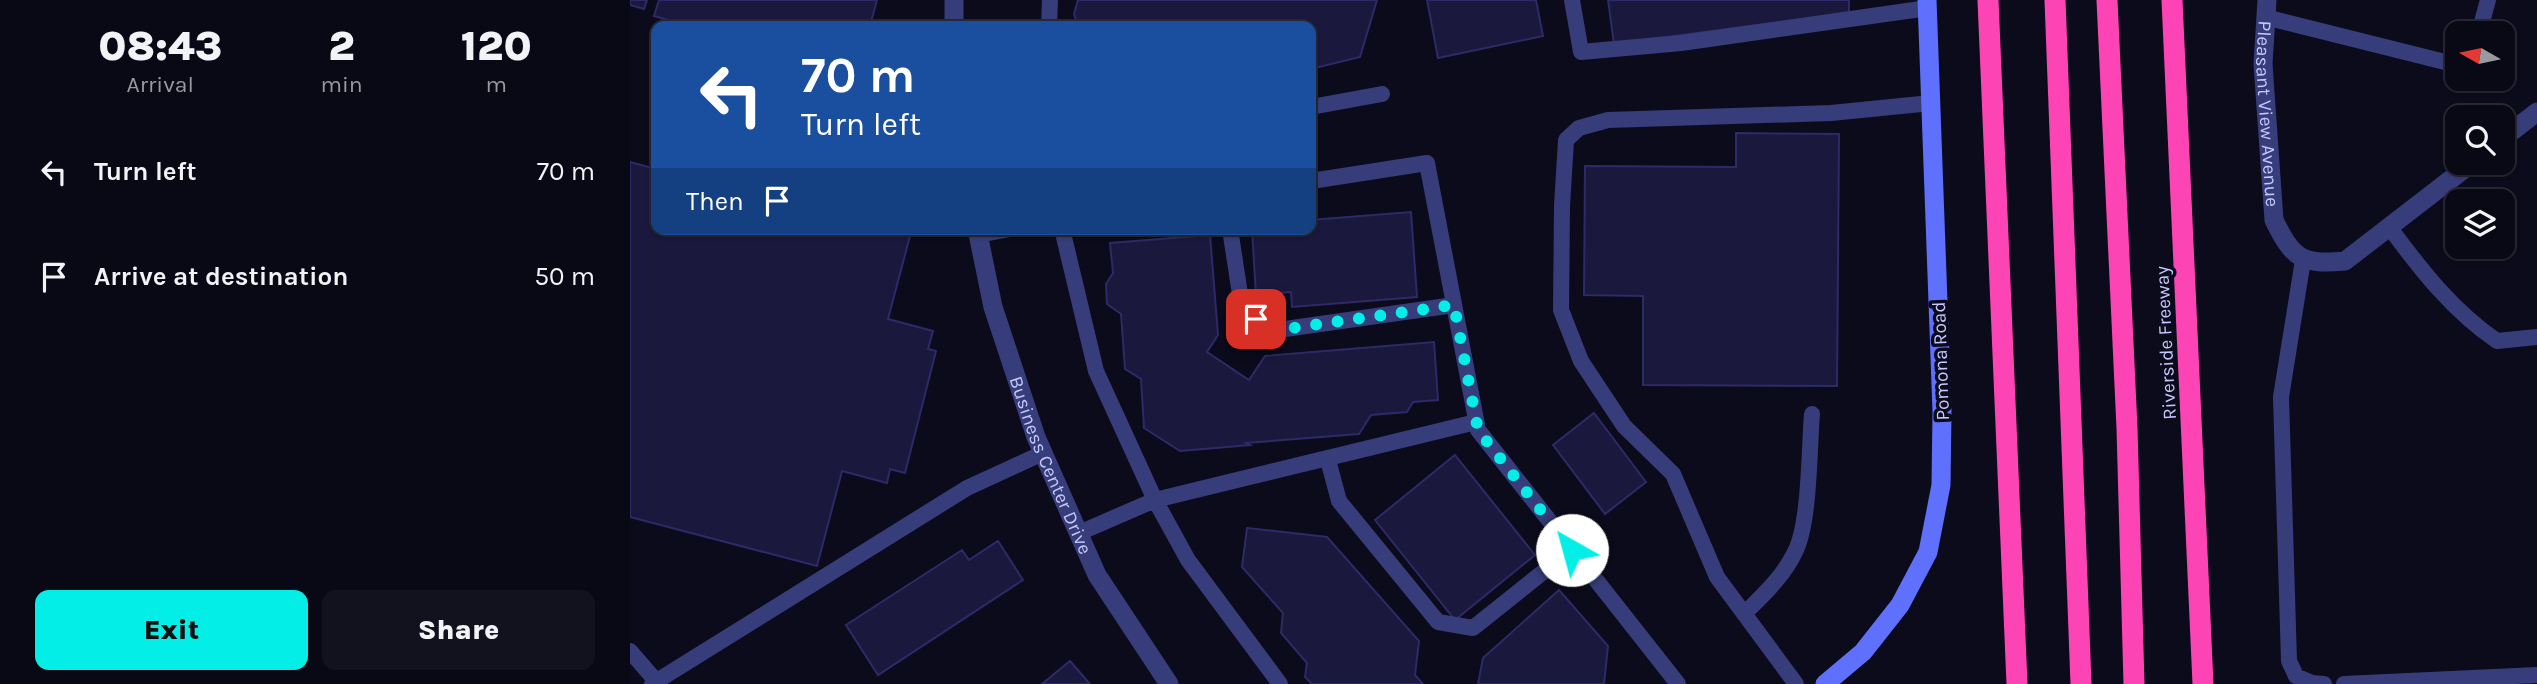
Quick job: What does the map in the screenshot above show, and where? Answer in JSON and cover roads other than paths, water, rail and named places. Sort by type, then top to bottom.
[{"type":"highway","points":[[1988,0],[2017,684]]},
{"type":"highway","points":[[2055,0],[2081,684]]},
{"type":"highway","points":[[2107,0],[2127,428],[2134,684]]},
{"type":"highway","name":"Riverside Freeway","points":[[2172,0],[2203,684]]},
{"type":"main road","name":"Pomona Road","points":[[1825,684],[1863,652],[1900,605],[1928,552],[1941,485],[1941,399],[1927,4]]},
{"type":"street","points":[[954,0],[954,21]]},
{"type":"street","name":"Pleasant View Avenue","points":[[2266,8],[2263,64],[2274,220],[2285,243],[2303,260]]},
{"type":"street","points":[[2515,129],[2537,111]]},
{"type":"street","points":[[2303,260],[2323,263],[2345,261],[2457,175]]},
{"type":"street","name":"Business Center Drive","points":[[979,235],[993,307],[1043,453],[1097,576],[1170,684]]},
{"type":"lane","points":[[1049,21],[1050,0]]},
{"type":"lane","points":[[1572,0],[1581,52],[1681,43],[1927,4]]},
{"type":"lane","points":[[2482,21],[2488,0]]},
{"type":"lane","points":[[2266,8],[2445,61]]},
{"type":"lane","points":[[1316,106],[1382,94]]},
{"type":"lane","points":[[1796,684],[1717,577],[1673,474],[1625,426],[1581,361],[1561,310],[1566,140],[1579,128],[1608,120],[1831,113],[1931,103]]},
{"type":"lane","points":[[1316,180],[1427,163],[1478,430],[1670,682]]},
{"type":"lane","points":[[2390,228],[2420,269],[2472,324],[2497,341],[2537,337]]},
{"type":"lane","points":[[1063,235],[1096,371],[1155,500],[1188,560],[1279,684]]},
{"type":"lane","points":[[1231,235],[1242,307],[1271,331],[1454,305]]},
{"type":"lane","points":[[2303,260],[2281,397],[2289,661],[2295,676],[2312,683],[2324,684]]},
{"type":"lane","points":[[1744,614],[1780,577],[1797,551],[1804,525],[1811,414]]},
{"type":"lane","points":[[1079,533],[1155,500],[1476,422]]},
{"type":"lane","points":[[630,651],[654,682],[967,488],[1043,453]]},
{"type":"lane","points":[[1328,460],[1339,501],[1438,622],[1473,628],[1572,550]]},
{"type":"lane","points":[[2344,684],[2537,675]]}]
